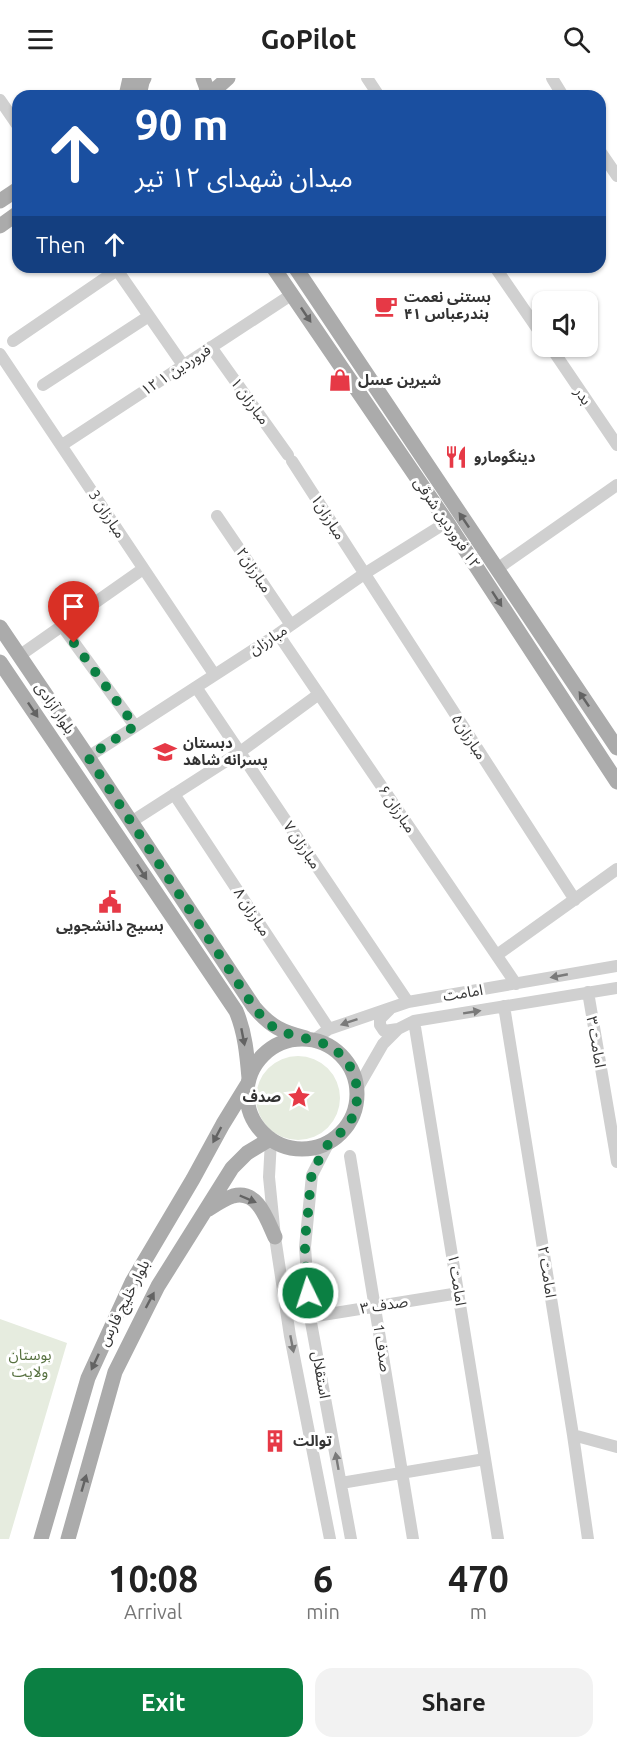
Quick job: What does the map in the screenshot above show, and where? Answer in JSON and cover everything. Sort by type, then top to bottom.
[{"type":"main road","points":[[215,90],[228,78]]},
{"type":"main road","name":"١٢ فروردین شرقی","points":[[277,273],[447,522],[617,782]]},
{"type":"main road","name":"١٢ فروردین شرقی","points":[[298,273],[617,748]]},
{"type":"main road","name":"بلوار آزادی","points":[[0,627],[259,1014],[276,1029],[310,1039]]},
{"type":"main road","name":"بلوار آزادی","points":[[0,662],[236,1011],[248,1060],[248,1081]]},
{"type":"main road","points":[[310,1039],[327,1044],[339,1052],[348,1063],[354,1075],[357,1101],[354,1115],[340,1135],[329,1143],[309,1149],[296,1149],[270,1140],[259,1128],[251,1115],[247,1100],[248,1081],[257,1061],[271,1048],[288,1040],[310,1039]]},
{"type":"main road","name":"بلوار خلیج فارس","points":[[41,1539],[88,1378],[132,1282],[248,1081]]},
{"type":"main road","name":"بلوار خلیج فارس","points":[[68,1539],[115,1372],[158,1286],[232,1167],[247,1153],[270,1140]]},
{"type":"main road","points":[[204,1211],[236,1195],[251,1198],[264,1212],[275,1237]]},
{"type":"street","points":[[0,100],[12,117]]},
{"type":"street","points":[[606,160],[617,176]]},
{"type":"street","points":[[13,341],[109,273]]},
{"type":"street","points":[[119,273],[183,365]]},
{"type":"street","points":[[499,273],[532,321]]},
{"type":"street","name":"۱۲ فروردین ۱","points":[[62,445],[291,295]]},
{"type":"street","points":[[43,385],[149,316]]},
{"type":"street","name":"مبارزان ۱","points":[[211,347],[290,458]]},
{"type":"street","name":"مبارزان 3","points":[[0,354],[214,674]]},
{"type":"street","name":"بدر","points":[[557,357],[617,445]]},
{"type":"street","name":"مبارزان۱","points":[[290,458],[364,574]]},
{"type":"street","points":[[497,569],[617,485]]},
{"type":"street","name":"مبارزان۲","points":[[217,516],[291,625]]},
{"type":"street","name":"مبارزان","points":[[88,757],[291,625],[364,574],[447,522]]},
{"type":"street","points":[[19,656],[143,569]]},
{"type":"street","name":"مبارزان۵","points":[[364,574],[575,900]]},
{"type":"street","points":[[62,626],[135,726]]},
{"type":"street","name":"مبارزان ۶","points":[[278,633],[516,984]]},
{"type":"street","name":"مبارزان ۷","points":[[196,687],[408,1002]]},
{"type":"street","points":[[131,822],[240,752],[319,694]]},
{"type":"street","name":"مبارزان ۸","points":[[174,794],[329,1029]]},
{"type":"street","points":[[497,955],[617,870]]},
{"type":"street","name":"امامت","points":[[310,1039],[329,1029],[408,1002],[617,966]]},
{"type":"street","name":"امامت","points":[[357,1089],[383,1044],[398,1029],[414,1021],[617,988]]},
{"type":"street","name":"امامت ۳","points":[[588,992],[617,1162]]},
{"type":"street","name":"امامت ۲","points":[[504,1006],[588,1539]]},
{"type":"street","points":[[393,1007],[380,1019],[380,1025],[384,1030],[398,1029]]},
{"type":"street","name":"امامت ۱","points":[[414,1021],[498,1539]]},
{"type":"street","name":"استقلال","points":[[270,1140],[269,1177],[275,1237],[290,1336],[330,1539]]},
{"type":"street","name":"استقلال","points":[[329,1143],[312,1175],[305,1247],[310,1317],[351,1539]]},
{"type":"street","name":"صدف 1","points":[[350,1156],[413,1539]]},
{"type":"street","name":"صدف ۳","points":[[310,1317],[459,1293]]},
{"type":"street","points":[[573,1435],[617,1447]]},
{"type":"street","points":[[341,1483],[485,1459]]},
{"type":"green space","points":[[298,1056],[314,1059],[328,1068],[337,1082],[340,1098],[337,1114],[328,1128],[314,1137],[298,1140],[282,1137],[268,1128],[259,1114],[256,1098],[259,1082],[268,1068],[282,1059]]},
{"type":"green space","name":"بوستان ولایت","points":[[0,1319],[67,1343],[9,1539],[0,1539]]},
{"type":"place","name":"بستنی نعمت بندرعباس ۴۱","points":[[386,306]]},
{"type":"place","name":"شیرین عسل","points":[[340,380]]},
{"type":"place","name":"دینگومارو","points":[[456,457]]},
{"type":"place","name":"دبستان پسرانه شاهد","points":[[165,752]]},
{"type":"place","name":"بسیج دانشجویی","points":[[110,902]]},
{"type":"place","name":"صدف","points":[[299,1097]]},
{"type":"place","name":"توالت","points":[[275,1441]]},
{"type":"route","points":[[74,643],[135,726],[88,757],[264,1020],[276,1029],[289,1034],[327,1044],[339,1052],[354,1075],[357,1101],[354,1115],[340,1135],[329,1143],[312,1175],[305,1247],[308,1293]]}]
